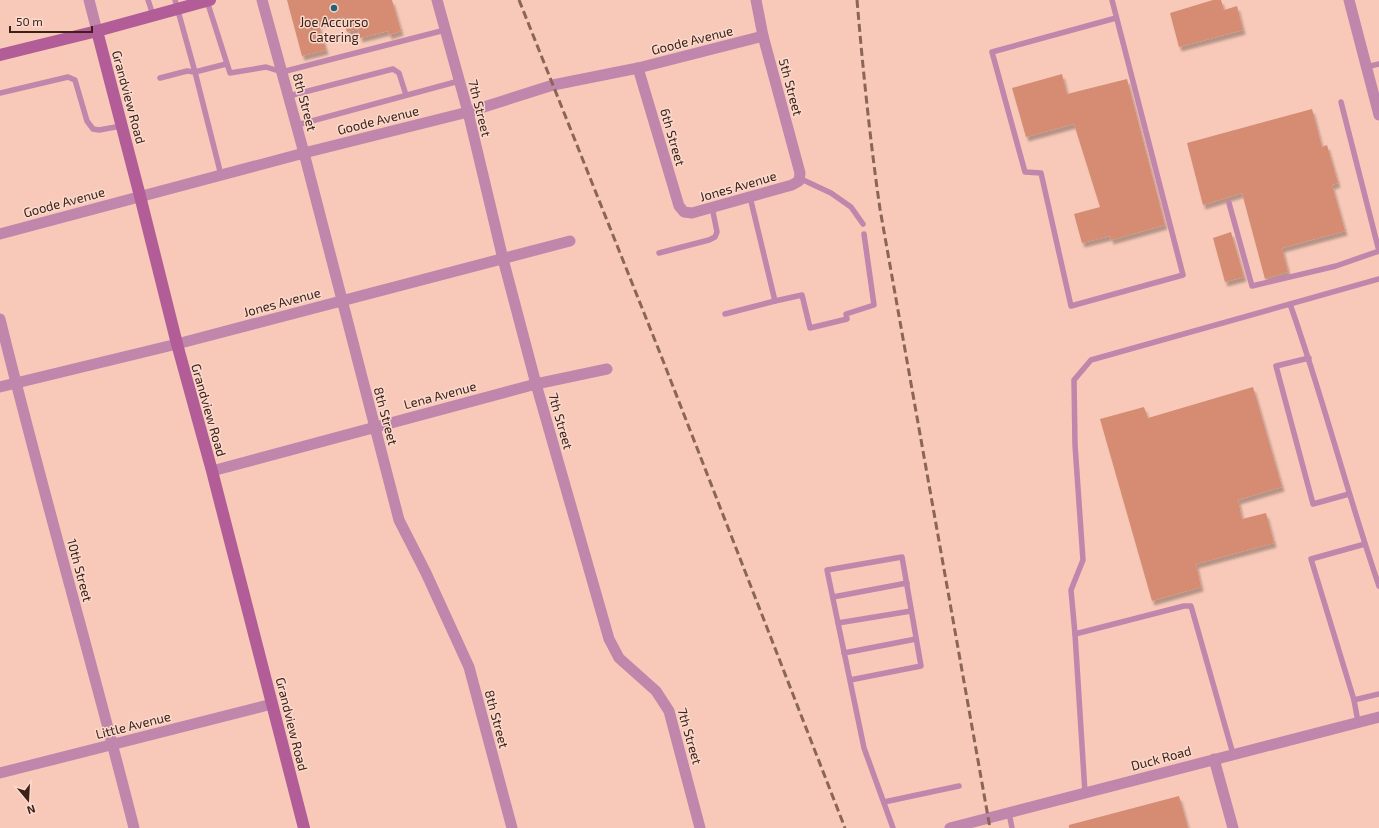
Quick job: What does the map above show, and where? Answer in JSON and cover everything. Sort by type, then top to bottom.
[{"type":"street","name":"Grandview Road","points":[[89,0],[140,196],[176,344],[212,471],[304,828]]},
{"type":"street","points":[[0,55],[97,31],[153,15],[177,4],[208,0]]},
{"type":"street","name":"8th Street","points":[[262,0],[297,125],[341,301],[399,520],[426,573],[469,667],[512,828]]},
{"type":"street","name":"7th Street","points":[[437,0],[468,112],[503,258],[536,384],[609,639],[619,658],[656,692],[669,711],[700,828]]},
{"type":"street","name":"5th Street","points":[[756,0],[800,173],[799,179]]},
{"type":"street","points":[[1349,0],[1379,115]]},
{"type":"street","name":"Goode Avenue","points":[[0,234],[304,153],[468,112],[553,85],[638,68],[764,36]]},
{"type":"street","name":"6th Street","points":[[638,68],[679,206],[684,212]]},
{"type":"street","name":"Jones Avenue","points":[[684,212],[692,213],[792,185],[799,179]]},
{"type":"street","name":"Jones Avenue","points":[[0,387],[176,344],[570,241]]},
{"type":"street","name":"10th Street","points":[[0,319],[134,828]]},
{"type":"street","name":"Lena Avenue","points":[[212,471],[536,384],[607,369]]},
{"type":"street","name":"Little Avenue","points":[[0,773],[272,704]]},
{"type":"street","name":"Duck Road","points":[[950,828],[1379,717]]},
{"type":"street","points":[[1214,759],[1233,828]]},
{"type":"lane","points":[[148,0],[153,15]]},
{"type":"lane","points":[[208,0],[226,64],[230,73],[266,67],[282,72],[445,30]]},
{"type":"lane","points":[[1112,0],[1183,275],[1071,306],[1041,173],[1025,172],[992,52],[1116,18]]},
{"type":"lane","points":[[177,4],[221,175]]},
{"type":"lane","points":[[160,78],[187,71],[195,72],[226,64]]},
{"type":"lane","points":[[1366,67],[1379,64]]},
{"type":"lane","points":[[289,96],[393,69],[399,73],[406,95]]},
{"type":"lane","points":[[0,93],[68,77],[75,80],[87,121],[93,129],[99,130],[122,126]]},
{"type":"lane","points":[[297,125],[459,81]]},
{"type":"lane","points":[[1229,203],[1252,286],[1336,266],[1379,251],[1341,102]]},
{"type":"lane","points":[[799,179],[831,193],[851,207],[863,224]]},
{"type":"lane","points":[[750,197],[775,301]]},
{"type":"lane","points":[[658,253],[716,237],[717,232],[712,207]]},
{"type":"lane","points":[[725,314],[802,295],[810,328],[847,319],[846,314],[874,305],[864,234]]},
{"type":"lane","points":[[1085,793],[1071,590],[1083,560],[1075,445],[1074,380],[1091,360],[1379,279]]},
{"type":"lane","points":[[1290,304],[1309,358],[1349,494],[1379,586]]},
{"type":"lane","points":[[1309,358],[1276,366],[1312,504],[1349,494]]},
{"type":"lane","points":[[1358,722],[1354,700],[1311,559],[1365,544]]},
{"type":"lane","points":[[850,680],[920,666],[902,558],[827,570],[864,748],[893,828]]},
{"type":"lane","points":[[833,597],[907,583]]},
{"type":"lane","points":[[1075,634],[1184,606],[1191,606],[1233,754]]},
{"type":"lane","points":[[838,623],[911,611]]},
{"type":"lane","points":[[844,653],[916,639]]},
{"type":"lane","points":[[1354,700],[1379,694]]},
{"type":"lane","points":[[884,802],[959,786]]},
{"type":"lane","points":[[1009,813],[1012,828]]},
{"type":"building","points":[[287,0],[392,0],[401,31],[389,35],[388,31],[360,38],[358,29],[347,32],[343,17],[318,23],[326,50],[302,56]]},
{"type":"building","points":[[1213,0],[1221,0],[1224,10],[1237,6],[1243,30],[1179,47],[1170,13]]},
{"type":"building","points":[[1062,74],[1067,94],[1127,79],[1165,225],[1111,240],[1110,236],[1082,243],[1074,214],[1100,207],[1074,124],[1026,137],[1012,88]]},
{"type":"building","points":[[1312,109],[1322,147],[1327,145],[1338,183],[1332,185],[1345,231],[1282,248],[1288,272],[1265,279],[1242,193],[1203,205],[1187,143]]},
{"type":"building","points":[[1231,232],[1244,277],[1225,282],[1213,238]]},
{"type":"building","points":[[1253,387],[1282,487],[1238,500],[1242,519],[1266,513],[1274,543],[1196,564],[1201,587],[1152,601],[1100,419],[1144,407],[1148,418]]},
{"type":"building","points":[[1179,796],[1188,828],[1069,828],[1069,825]]},
{"type":"railway","points":[[519,0],[660,353],[845,828]]},
{"type":"railway","points":[[857,0],[867,105],[880,209],[990,828]]},
{"type":"place","name":"Joe Accurso Catering","points":[[334,8]]}]
